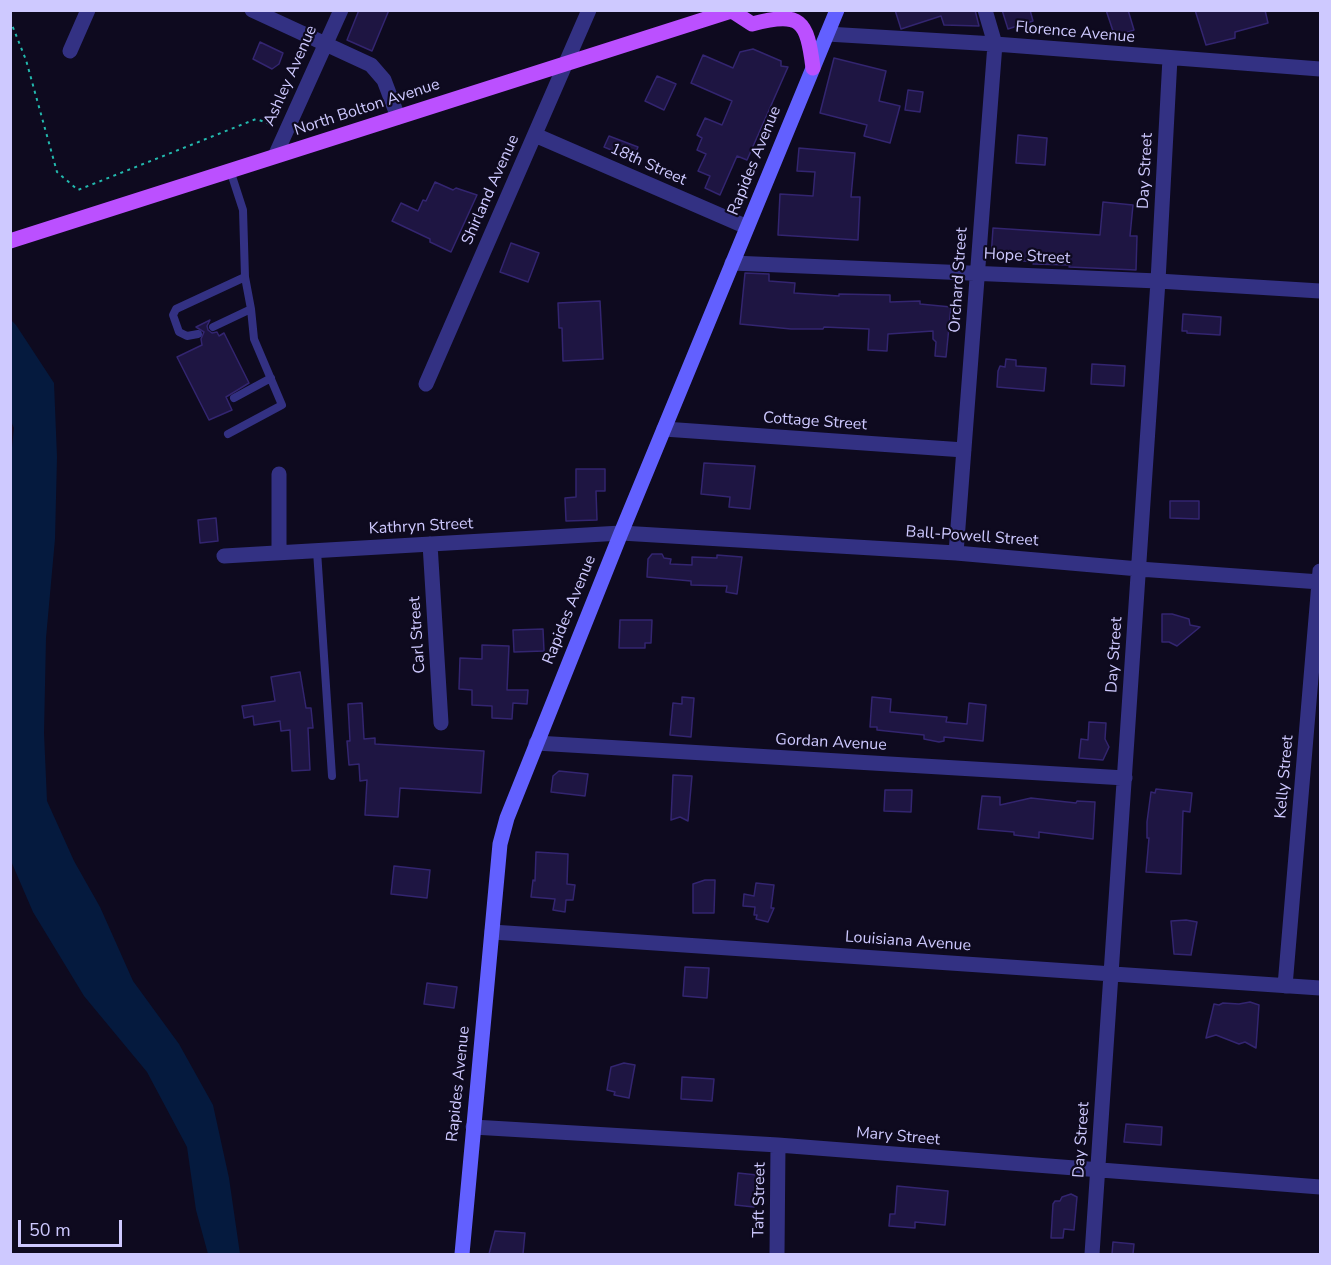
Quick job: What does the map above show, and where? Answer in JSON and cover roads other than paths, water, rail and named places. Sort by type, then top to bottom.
[{"type":"main road","name":"Rapides Avenue","points":[[462,1254],[500,844],[514,797],[837,10]]},
{"type":"main road","name":"North Bolton Avenue","points":[[10,241],[733,11]]},
{"type":"main road","points":[[733,11],[752,24],[778,18],[791,19],[803,27],[809,37],[813,68]]},
{"type":"street","points":[[70,51],[88,10]]},
{"type":"street","points":[[252,10],[371,65],[384,80],[398,117]]},
{"type":"street","name":"Ashley Avenue","points":[[275,156],[340,10]]},
{"type":"street","name":"Shirland Avenue","points":[[426,384],[589,10]]},
{"type":"street","name":"Orchard Street","points":[[956,553],[995,44],[985,10]]},
{"type":"street","name":"Florence Avenue","points":[[827,34],[995,44],[1320,69]]},
{"type":"street","name":"Day Street","points":[[1092,1254],[1158,281],[1170,58]]},
{"type":"street","name":"18th Street","points":[[535,135],[747,227]]},
{"type":"street","name":"Hope Street","points":[[732,263],[1158,281],[1320,291]]},
{"type":"street","name":"Cottage Street","points":[[664,429],[964,450]]},
{"type":"street","points":[[279,474],[279,553]]},
{"type":"street","name":"Ball-Powell Street","points":[[621,533],[956,553],[1320,582]]},
{"type":"street","name":"Kathryn Street","points":[[224,556],[621,533]]},
{"type":"street","name":"Carl Street","points":[[430,544],[441,723]]},
{"type":"street","name":"Kelly Street","points":[[1285,986],[1320,571]]},
{"type":"street","name":"Gordan Avenue","points":[[536,743],[1125,778]]},
{"type":"street","name":"Louisiana Avenue","points":[[492,933],[1320,988]]},
{"type":"street","name":"Mary Street","points":[[473,1127],[778,1145],[1320,1187]]},
{"type":"street","name":"Taft Street","points":[[777,1254],[778,1145]]},
{"type":"lane","points":[[228,434],[282,405],[254,339],[245,277],[243,210],[230,170]]},
{"type":"lane","points":[[198,334],[187,336],[179,332],[173,315],[176,309],[245,277]]},
{"type":"lane","points":[[213,327],[251,309]]},
{"type":"lane","points":[[234,398],[271,378]]},
{"type":"lane","points":[[317,551],[332,776]]},
{"type":"water","points":[[11,320],[54,383],[57,457],[55,539],[46,638],[44,733],[47,801],[74,861],[100,907],[133,981],[179,1044],[213,1105],[229,1178],[240,1254],[208,1254],[196,1210],[187,1147],[147,1072],[84,996],[33,912],[11,861],[10,466],[14,428],[10,419]]}]
